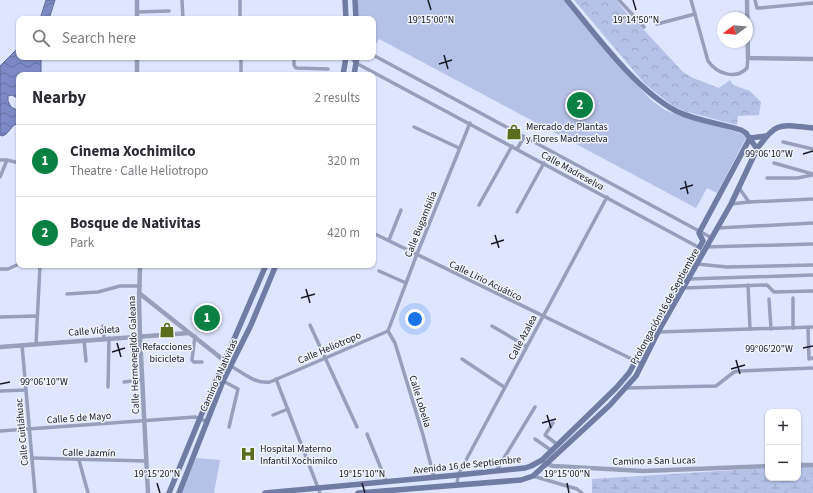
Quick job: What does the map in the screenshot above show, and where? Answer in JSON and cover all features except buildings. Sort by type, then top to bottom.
[{"type":"main road","points":[[345,0],[346,16]]},
{"type":"main road","points":[[355,0],[356,16]]},
{"type":"main road","points":[[567,0],[617,59],[637,80],[662,102],[685,115],[741,130],[750,138],[757,149]]},
{"type":"main road","points":[[344,72],[346,60]]},
{"type":"main road","points":[[355,72],[357,60]]},
{"type":"main road","points":[[750,138],[766,136],[781,125],[813,128]]},
{"type":"main road","name":"Prolongación 16 de Septiembre","points":[[547,460],[600,415],[627,388],[636,376],[658,332],[731,204],[757,149],[766,136]]},
{"type":"main road","points":[[699,232],[750,138]]},
{"type":"main road","name":"Prolongación 16 de Septiembre","points":[[547,460],[552,451],[622,383],[636,361],[703,241],[699,232]]},
{"type":"main road","name":"Camino a Nativitas","points":[[169,493],[265,268]]},
{"type":"main road","name":"Camino a Nativitas","points":[[179,493],[222,381],[231,366],[275,268]]},
{"type":"main road","points":[[187,448],[194,451]]},
{"type":"main road","points":[[534,476],[547,460]]},
{"type":"main road","name":"Avenida 16 de Septiembre","points":[[265,493],[318,490],[386,481],[525,468],[547,460]]},
{"type":"main road","name":"Avenida 16 de Septiembre","points":[[358,493],[416,491],[457,485],[521,480],[534,476]]},
{"type":"street","points":[[137,0],[137,16]]},
{"type":"street","points":[[182,0],[183,16]]},
{"type":"street","points":[[240,0],[240,16]]},
{"type":"street","points":[[619,0],[644,27]]},
{"type":"street","points":[[691,0],[708,62],[715,69],[733,75],[740,74],[747,68],[747,0]]},
{"type":"street","points":[[755,0],[757,8],[813,4]]},
{"type":"street","points":[[137,12],[169,11]]},
{"type":"street","points":[[657,24],[695,14]]},
{"type":"street","name":"Calle Madreselva","points":[[376,57],[712,238]]},
{"type":"street","points":[[748,58],[813,59]]},
{"type":"street","points":[[137,60],[137,72]]},
{"type":"street","points":[[241,60],[241,72]]},
{"type":"street","points":[[294,60],[294,67],[296,68],[328,69]]},
{"type":"street","name":"Calle Madreselva","points":[[357,60],[698,248]]},
{"type":"street","name":"Calle Bugambilia","points":[[388,331],[416,254],[470,123]]},
{"type":"street","points":[[414,127],[460,148]]},
{"type":"street","points":[[517,149],[524,137]]},
{"type":"street","points":[[783,142],[813,149]]},
{"type":"street","points":[[479,205],[512,146]]},
{"type":"street","points":[[0,160],[16,162]]},
{"type":"street","points":[[0,177],[7,160]]},
{"type":"street","points":[[517,212],[544,163]]},
{"type":"street","points":[[774,163],[813,175]]},
{"type":"street","points":[[767,178],[797,178],[813,175]]},
{"type":"street","points":[[738,188],[749,202]]},
{"type":"street","name":"Calle Azalea","points":[[457,485],[458,475],[607,197]]},
{"type":"street","points":[[731,204],[813,199]]},
{"type":"street","points":[[389,240],[401,210]]},
{"type":"street","points":[[718,228],[813,223]]},
{"type":"street","name":"Calle Lirio Acuático","points":[[376,234],[642,364]]},
{"type":"street","points":[[698,248],[813,244]]},
{"type":"street","points":[[697,264],[727,267],[813,265]]},
{"type":"street","points":[[0,269],[8,269],[16,265]]},
{"type":"street","points":[[36,344],[40,268]]},
{"type":"street","name":"Calle Hermenegildo Galeana","points":[[140,268],[140,336],[148,493]]},
{"type":"street","points":[[379,272],[406,283]]},
{"type":"street","points":[[688,279],[813,275]]},
{"type":"street","points":[[748,285],[750,330]]},
{"type":"street","points":[[684,288],[767,285],[774,292],[813,291]]},
{"type":"street","points":[[67,294],[98,292],[120,286],[140,286]]},
{"type":"street","name":"Calle Heliotropo","points":[[139,292],[231,366],[254,380],[264,383],[270,382],[325,359],[388,331]]},
{"type":"street","points":[[793,298],[793,328]]},
{"type":"street","points":[[769,299],[771,329]]},
{"type":"street","points":[[0,317],[37,316]]},
{"type":"street","points":[[310,324],[357,428]]},
{"type":"street","points":[[103,326],[106,338],[108,387]]},
{"type":"street","points":[[492,326],[526,346]]},
{"type":"street","points":[[658,332],[813,327]]},
{"type":"street","points":[[808,328],[809,358],[813,358]]},
{"type":"street","name":"Calle Lobelia","points":[[388,331],[397,350],[434,477]]},
{"type":"street","name":"Calle Violeta","points":[[0,347],[189,333]]},
{"type":"street","points":[[195,336],[192,360],[194,362],[202,362]]},
{"type":"street","points":[[84,340],[86,361]]},
{"type":"street","name":"Calle Cuitláhuac","points":[[22,345],[35,493]]},
{"type":"street","points":[[462,359],[504,387]]},
{"type":"street","points":[[627,388],[716,386],[734,372],[739,371],[813,368]]},
{"type":"street","points":[[276,379],[318,490]]},
{"type":"street","points":[[124,382],[142,380]]},
{"type":"street","points":[[222,381],[238,389],[229,427]]},
{"type":"street","points":[[0,391],[26,390]]},
{"type":"street","points":[[496,471],[535,407]]},
{"type":"street","points":[[273,415],[288,409]]},
{"type":"street","name":"Calle 5 de Mayo","points":[[0,431],[194,417],[200,418]]},
{"type":"street","points":[[200,418],[206,422]]},
{"type":"street","points":[[553,423],[545,435],[558,445]]},
{"type":"street","points":[[367,434],[386,481]]},
{"type":"street","points":[[535,439],[552,451]]},
{"type":"street","name":"Calle Jazmín","points":[[32,458],[146,461]]},
{"type":"street","points":[[79,460],[88,493]]},
{"type":"street","name":"Camino a San Lucas","points":[[547,460],[554,466],[643,471],[765,466]]},
{"type":"street","points":[[801,465],[813,465]]},
{"type":"street","points":[[534,476],[577,489],[582,493]]},
{"type":"green space","points":[[358,0],[564,0],[651,100],[665,110],[680,116],[728,129],[744,135],[746,138],[717,193],[707,188],[696,208],[379,39],[376,44],[376,16],[358,16]]},
{"type":"green space","points":[[574,0],[619,0],[617,1],[630,17],[632,17],[683,72],[693,78],[719,88],[730,80],[733,85],[750,91],[761,102],[759,115],[738,116],[737,125],[687,112],[675,107],[645,84]]},
{"type":"green space","points":[[196,458],[220,460],[214,493],[181,493]]},
{"type":"green space","points":[[813,466],[813,493],[592,493],[592,479],[765,468],[765,481],[801,481],[801,467]]},
{"type":"water","points":[[46,0],[55,0],[50,16],[41,16]]},
{"type":"water","points":[[16,50],[16,60],[41,60],[41,72],[16,72],[16,97],[12,95],[8,96],[8,101],[11,107],[16,110],[16,124],[2,136],[0,135],[0,66]]},
{"type":"place","name":"Bosque de Nativitas","points":[[580,105]]},
{"type":"place","name":"Mercado de Plantas y Flores Madreselva","points":[[514,132]]},
{"type":"place","name":"Cinema Xochimilco","points":[[207,318]]},
{"type":"place","name":"Refacciones bicicleta","points":[[167,330]]},
{"type":"place","name":"Hospital Materno Infantil Xochimilco","points":[[248,454]]}]
